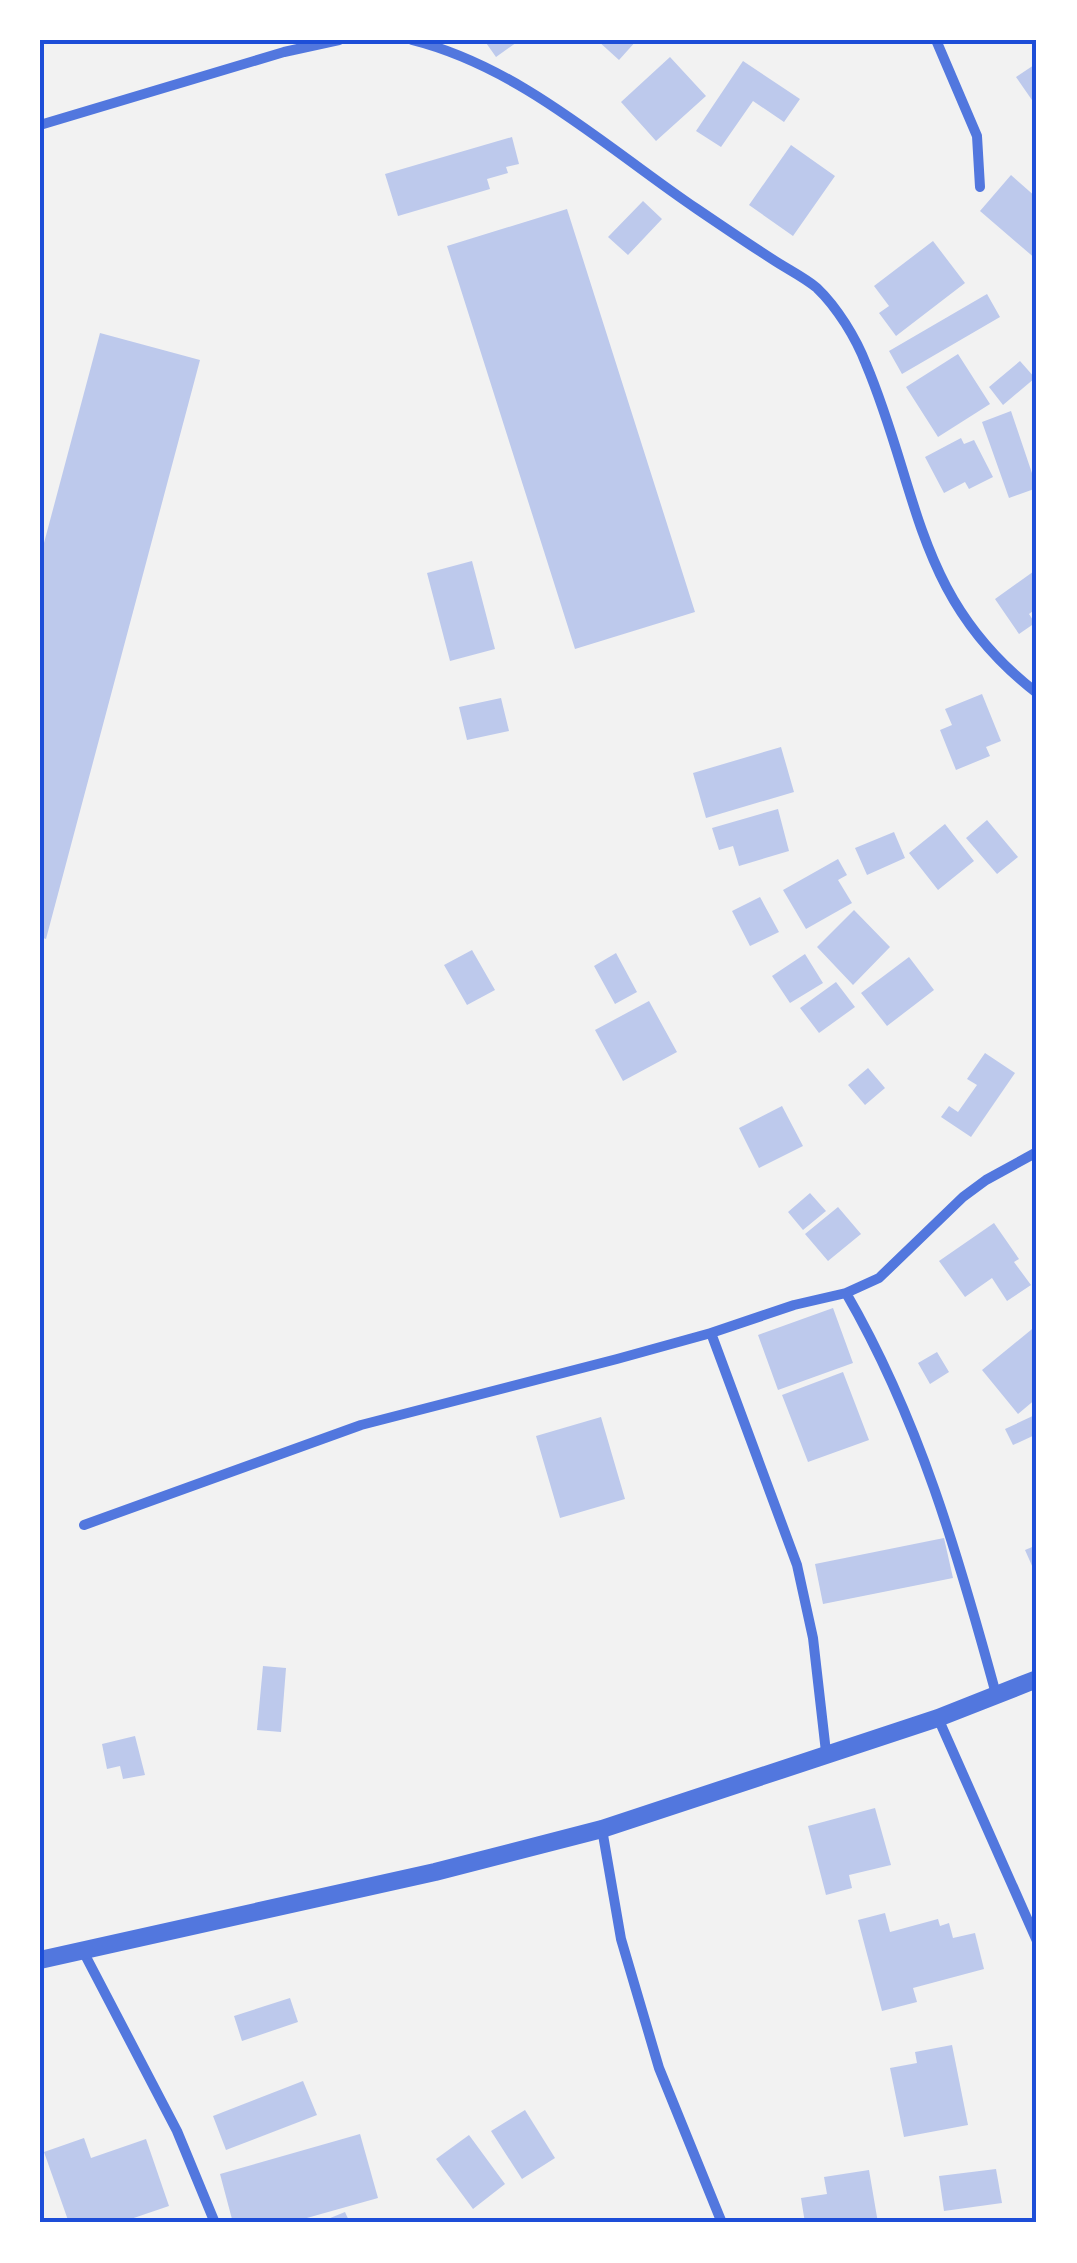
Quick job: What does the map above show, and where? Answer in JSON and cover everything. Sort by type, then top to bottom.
[{"type":"street","points":[[279,40],[284,52]]},
{"type":"street","points":[[40,125],[284,52],[339,40]]},
{"type":"street","points":[[412,40],[450,50],[521,85],[814,286],[841,318],[866,362],[914,514],[937,571],[964,620],[1013,674],[1037,692]]},
{"type":"street","points":[[936,40],[977,136],[980,187]]},
{"type":"street","points":[[84,1525],[362,1425],[711,1333],[794,1304],[846,1294],[879,1278],[986,1180],[1037,1152]]},
{"type":"street","points":[[846,1294],[887,1369],[918,1438],[947,1521],[996,1694]]},
{"type":"street","points":[[711,1333],[797,1565],[814,1638],[826,1752]]},
{"type":"street","points":[[40,1960],[435,1872],[602,1829],[938,1718],[1037,1679]]},
{"type":"street","points":[[938,1718],[1037,1941]]},
{"type":"street","points":[[602,1829],[621,1939],[659,2068],[722,2223]]},
{"type":"street","points":[[84,1952],[161,2098],[215,2223]]},
{"type":"building","points":[[484,40],[520,40],[496,57]]},
{"type":"building","points":[[597,40],[637,40],[619,60]]},
{"type":"building","points":[[670,57],[706,96],[656,141],[621,102]]},
{"type":"building","points":[[743,61],[800,99],[784,122],[753,101],[721,147],[696,131]]},
{"type":"building","points":[[1037,63],[1037,101],[1034,103],[1016,77]]},
{"type":"building","points":[[512,137],[519,164],[506,167],[508,173],[487,179],[490,189],[398,216],[385,174]]},
{"type":"building","points":[[791,145],[835,176],[793,236],[749,205]]},
{"type":"building","points":[[1011,175],[1037,198],[1037,260],[980,211]]},
{"type":"building","points":[[643,201],[662,219],[628,255],[608,237]]},
{"type":"building","points":[[567,209],[695,612],[575,649],[447,246]]},
{"type":"building","points":[[933,241],[965,283],[896,336],[879,313],[889,306],[874,286]]},
{"type":"building","points":[[987,294],[1000,317],[902,374],[889,351]]},
{"type":"building","points":[[100,333],[200,360],[46,939],[40,937],[40,558]]},
{"type":"building","points":[[958,354],[990,404],[938,437],[906,387]]},
{"type":"building","points":[[1020,361],[1035,378],[1003,405],[989,387]]},
{"type":"building","points":[[1011,411],[1037,488],[1009,498],[982,422]]},
{"type":"building","points":[[961,438],[964,444],[974,440],[993,477],[969,489],[965,482],[944,493],[925,457]]},
{"type":"building","points":[[472,561],[495,649],[450,661],[427,573]]},
{"type":"building","points":[[1037,569],[1037,608],[1029,614],[1035,623],[1019,634],[995,599]]},
{"type":"building","points":[[982,694],[1001,741],[986,747],[990,756],[956,770],[940,730],[952,725],[945,709]]},
{"type":"building","points":[[501,698],[509,731],[467,740],[459,707]]},
{"type":"building","points":[[781,747],[794,792],[706,818],[693,773]]},
{"type":"building","points":[[778,809],[789,851],[739,866],[733,846],[719,850],[712,828]]},
{"type":"building","points":[[987,820],[1018,857],[997,874],[966,838]]},
{"type":"building","points":[[945,824],[974,861],[938,890],[909,853]]},
{"type":"building","points":[[894,832],[905,858],[867,875],[855,848]]},
{"type":"building","points":[[838,859],[847,875],[838,880],[852,903],[806,929],[783,890]]},
{"type":"building","points":[[760,897],[779,932],[750,946],[732,911]]},
{"type":"building","points":[[854,910],[890,947],[853,985],[817,947]]},
{"type":"building","points":[[472,950],[495,990],[467,1005],[444,965]]},
{"type":"building","points":[[616,953],[637,992],[615,1004],[594,966]]},
{"type":"building","points":[[805,954],[823,983],[790,1003],[772,976]]},
{"type":"building","points":[[909,957],[934,990],[887,1026],[861,993]]},
{"type":"building","points":[[836,982],[855,1007],[819,1033],[800,1008]]},
{"type":"building","points":[[649,1001],[677,1052],[623,1081],[595,1030]]},
{"type":"building","points":[[985,1053],[1015,1073],[971,1137],[941,1117],[949,1106],[958,1112],[977,1085],[967,1079]]},
{"type":"building","points":[[868,1068],[885,1088],[865,1105],[848,1085]]},
{"type":"building","points":[[782,1106],[803,1146],[759,1168],[739,1128]]},
{"type":"building","points":[[810,1193],[826,1211],[803,1230],[788,1212]]},
{"type":"building","points":[[838,1207],[861,1234],[828,1261],[805,1234]]},
{"type":"building","points":[[994,1223],[1019,1259],[1014,1262],[1031,1285],[1007,1301],[992,1278],[965,1297],[939,1261]]},
{"type":"building","points":[[833,1308],[853,1363],[778,1390],[758,1335]]},
{"type":"building","points":[[1037,1325],[1037,1398],[1018,1414],[982,1370]]},
{"type":"building","points":[[937,1352],[949,1372],[930,1384],[918,1363]]},
{"type":"building","points":[[843,1372],[869,1440],[808,1462],[782,1395]]},
{"type":"building","points":[[1037,1414],[1037,1434],[1013,1445],[1005,1429]]},
{"type":"building","points":[[601,1417],[625,1499],[560,1518],[536,1436]]},
{"type":"building","points":[[944,1538],[953,1578],[823,1604],[815,1564]]},
{"type":"building","points":[[1037,1545],[1037,1577],[1025,1550]]},
{"type":"building","points":[[263,1666],[286,1668],[281,1732],[257,1730]]},
{"type":"building","points":[[135,1736],[145,1775],[123,1779],[120,1766],[107,1769],[102,1744]]},
{"type":"building","points":[[875,1808],[891,1865],[849,1875],[852,1888],[826,1895],[808,1826]]},
{"type":"building","points":[[885,1913],[890,1932],[938,1919],[940,1926],[949,1923],[953,1938],[975,1933],[984,1969],[913,1988],[917,2002],[882,2011],[858,1920]]},
{"type":"building","points":[[290,1998],[298,2022],[242,2041],[234,2016]]},
{"type":"building","points":[[952,2045],[968,2125],[904,2137],[890,2068],[917,2063],[915,2052]]},
{"type":"building","points":[[303,2081],[317,2115],[226,2150],[213,2116]]},
{"type":"building","points":[[525,2110],[555,2158],[522,2179],[491,2131]]},
{"type":"building","points":[[360,2134],[378,2198],[289,2223],[233,2223],[220,2174]]},
{"type":"building","points":[[469,2135],[505,2184],[473,2209],[436,2159]]},
{"type":"building","points":[[84,2138],[91,2158],[146,2139],[169,2206],[119,2223],[69,2223],[44,2152]]},
{"type":"building","points":[[996,2169],[1002,2203],[944,2211],[939,2176]]},
{"type":"building","points":[[869,2170],[878,2223],[805,2223],[801,2198],[827,2194],[824,2177]]},
{"type":"building","points":[[345,2212],[350,2223],[318,2223]]}]
